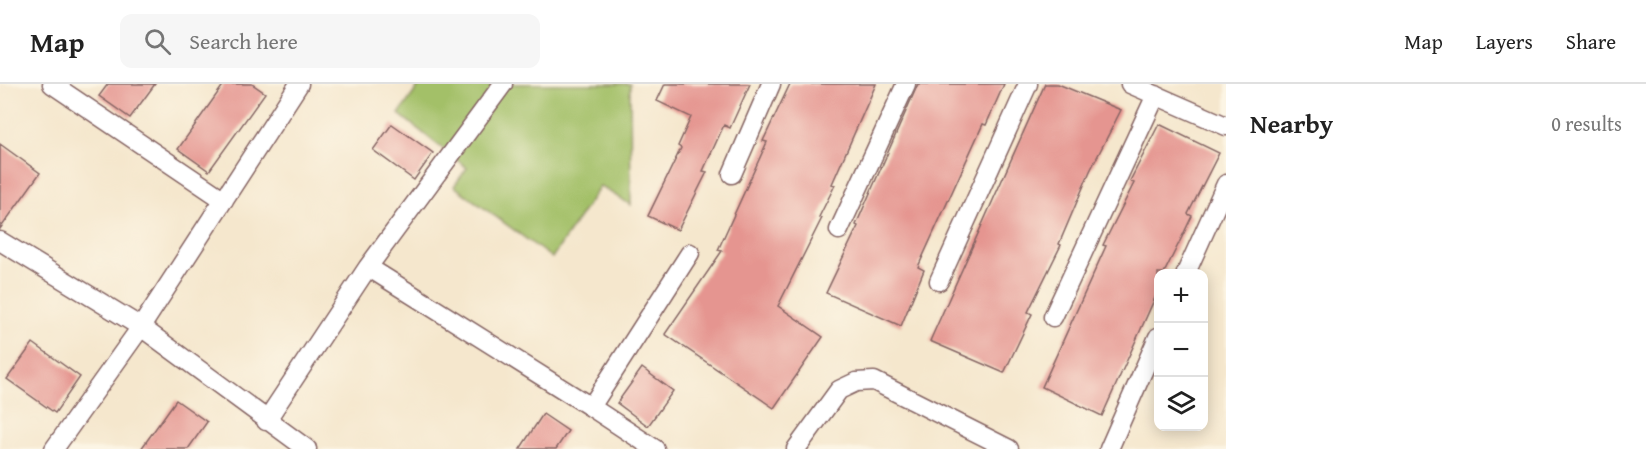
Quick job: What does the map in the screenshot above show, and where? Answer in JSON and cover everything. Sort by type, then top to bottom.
[{"type":"street","points":[[52,84],[224,200]]},
{"type":"street","points":[[54,449],[141,327],[298,84]]},
{"type":"street","points":[[266,421],[368,267],[503,84]]},
{"type":"street","points":[[732,174],[771,84]]},
{"type":"street","points":[[839,230],[906,84]]},
{"type":"street","points":[[939,282],[1028,84]]},
{"type":"street","points":[[1130,84],[1226,126]]},
{"type":"street","points":[[1053,317],[1156,95]]},
{"type":"street","points":[[1188,269],[1226,184]]},
{"type":"street","points":[[3,250],[141,327],[307,449]]},
{"type":"street","points":[[591,407],[690,253]]},
{"type":"street","points":[[368,267],[655,449]]},
{"type":"street","points":[[1109,449],[1154,346]]},
{"type":"street","points":[[796,449],[839,390],[856,382],[874,381],[1009,449]]},
{"type":"green space","points":[[420,84],[630,84],[631,205],[600,186],[552,258],[454,186],[467,168],[399,114]]},
{"type":"building","points":[[108,84],[155,84],[130,118],[99,96]]},
{"type":"building","points":[[224,84],[252,84],[265,93],[209,171],[178,149]]},
{"type":"building","points":[[665,84],[750,84],[730,128],[724,125],[703,171],[707,172],[678,230],[648,216],[681,148],[678,146],[691,117],[657,101]]},
{"type":"building","points":[[790,84],[876,84],[832,184],[835,185],[819,217],[822,218],[778,306],[823,337],[774,408],[665,334],[722,251],[718,250],[767,142],[763,141]]},
{"type":"building","points":[[918,84],[1004,84],[986,125],[983,124],[918,267],[924,270],[901,326],[826,293],[858,226],[856,225]]},
{"type":"building","points":[[1045,84],[1058,84],[1121,110],[1090,171],[1059,244],[1061,245],[1028,312],[1032,314],[1004,373],[930,341]]},
{"type":"building","points":[[392,124],[433,153],[414,180],[373,150]]},
{"type":"building","points":[[1159,124],[1219,153],[1188,214],[1192,216],[1166,269],[1154,269],[1154,300],[1102,416],[1042,387],[1106,246],[1103,245],[1134,183],[1130,181]]},
{"type":"building","points":[[0,144],[40,173],[0,229]]},
{"type":"building","points":[[33,343],[80,377],[55,413],[7,379]]},
{"type":"building","points":[[642,368],[673,391],[648,426],[617,403]]},
{"type":"building","points":[[176,400],[207,422],[188,449],[141,449]]},
{"type":"building","points":[[543,414],[568,431],[556,449],[520,449]]}]
